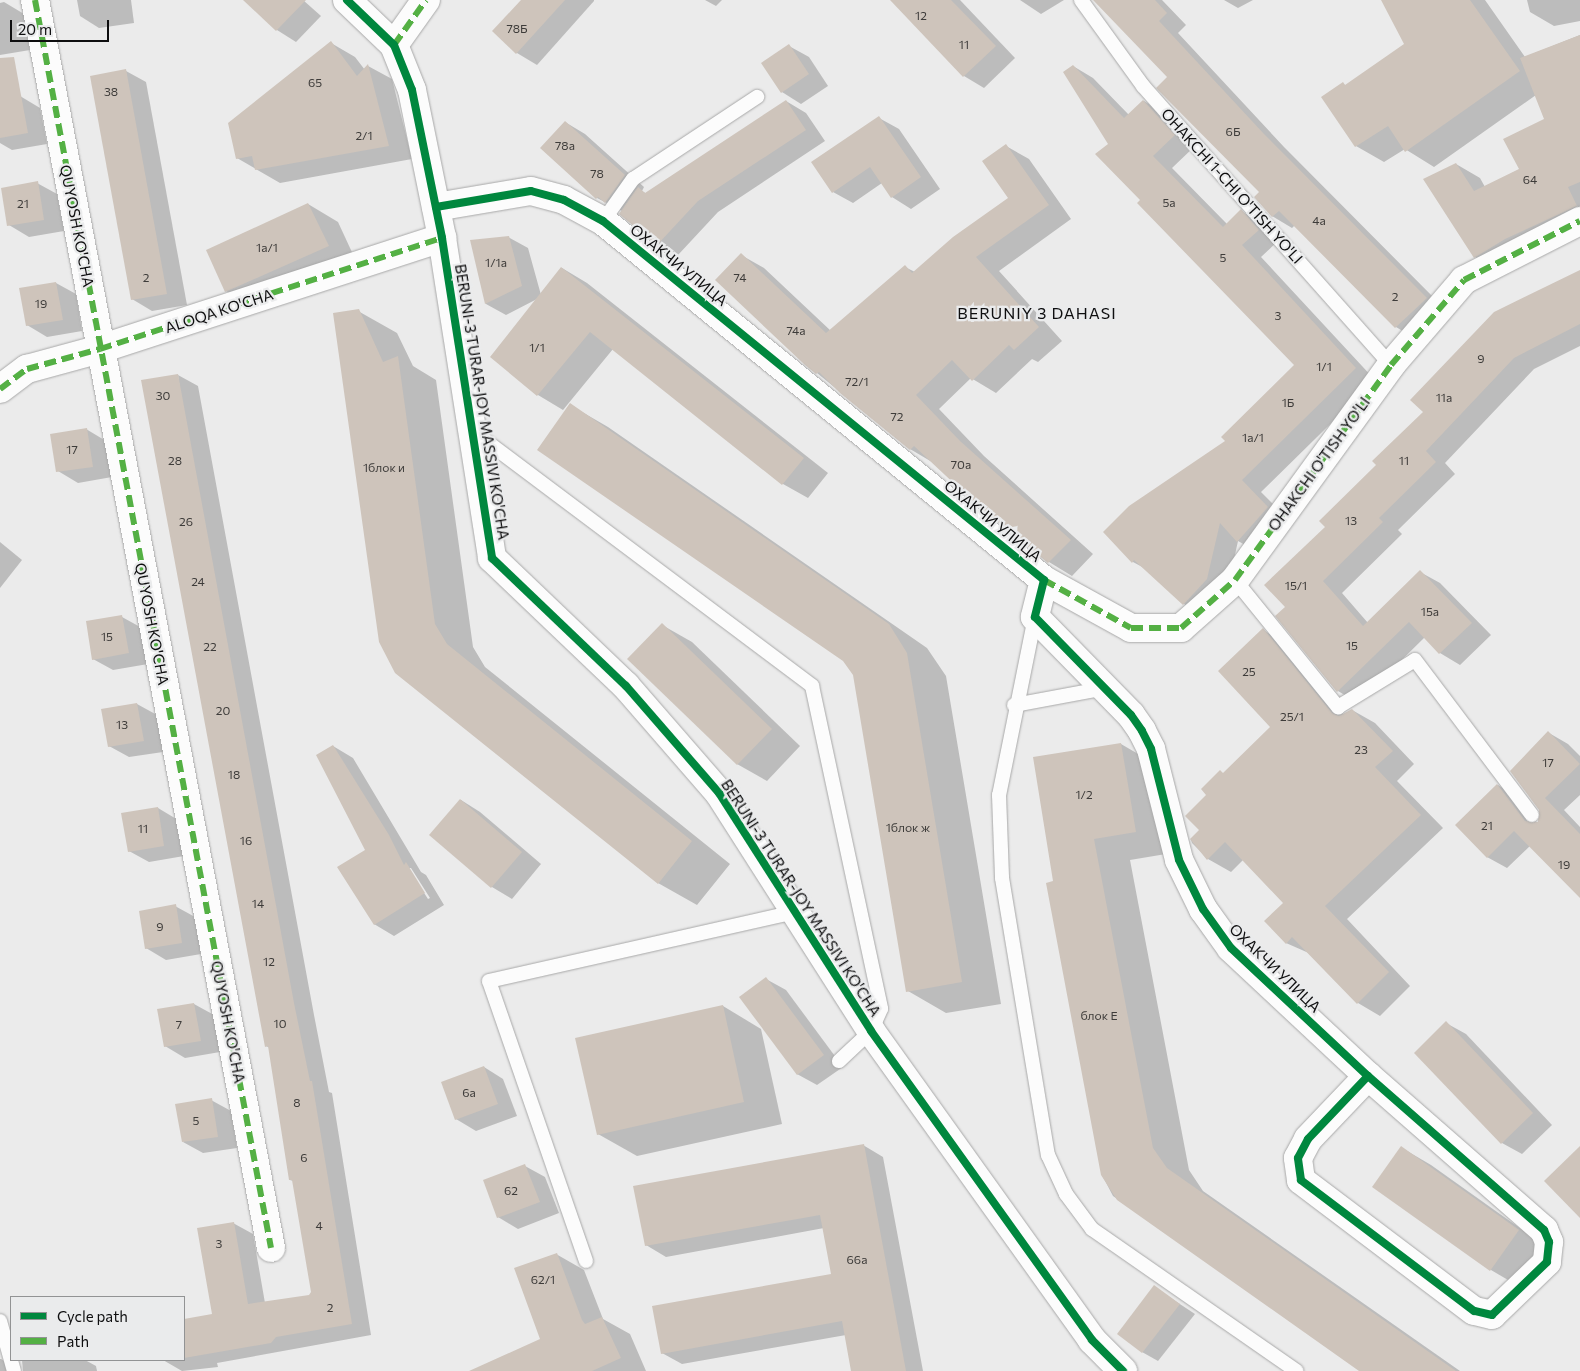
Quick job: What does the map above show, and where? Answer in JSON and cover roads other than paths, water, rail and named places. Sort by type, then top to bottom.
[{"type":"street","name":"QUYOSH KO'CHA","points":[[34,0],[271,1248]]},
{"type":"street","points":[[346,0],[394,45],[426,0]]},
{"type":"street","name":"BERUNI-3 TURAR-JOY MASSIVI KO'CHA","points":[[394,45],[412,90],[442,238],[492,558],[626,686],[719,793],[871,1031],[1092,1340],[1123,1371]]},
{"type":"street","name":"ОХАКЧИ УЛИЦА","points":[[436,207],[531,191],[564,200],[603,221],[1044,580],[1035,617],[1131,715],[1151,749],[1179,860],[1216,929],[1230,948],[1368,1076],[1544,1230],[1549,1242],[1547,1262],[1492,1315],[1474,1311],[1301,1180],[1298,1158],[1308,1139],[1368,1076]]},
{"type":"street","name":"OHAKCHI O'TISH YO'LI","points":[[1044,580],[1131,628],[1181,628],[1235,580],[1391,365],[1464,280],[1580,221]]},
{"type":"street","name":"ALOQA KO'CHA","points":[[0,389],[26,370],[100,349],[442,238]]},
{"type":"lane","name":"OHAKCHI 1-CHI O'TISH YO'LI","points":[[1081,0],[1143,86],[1391,365]]},
{"type":"lane","points":[[603,221],[634,179],[757,97]]},
{"type":"lane","points":[[472,431],[812,686],[881,1009],[871,1031],[839,1061]]},
{"type":"lane","points":[[1235,580],[1338,707],[1415,660],[1532,815]]},
{"type":"lane","points":[[1035,617],[1014,705],[999,795],[1002,878],[1048,1155],[1056,1176],[1092,1229],[1296,1371]]},
{"type":"lane","points":[[1014,705],[1106,688]]},
{"type":"lane","points":[[586,1262],[489,981],[796,912]]},
{"type":"lane","points":[[0,1321],[10,1357]]},
{"type":"district","name":"BERUNIY 3 DAHASI","points":[[1037,313]]}]
